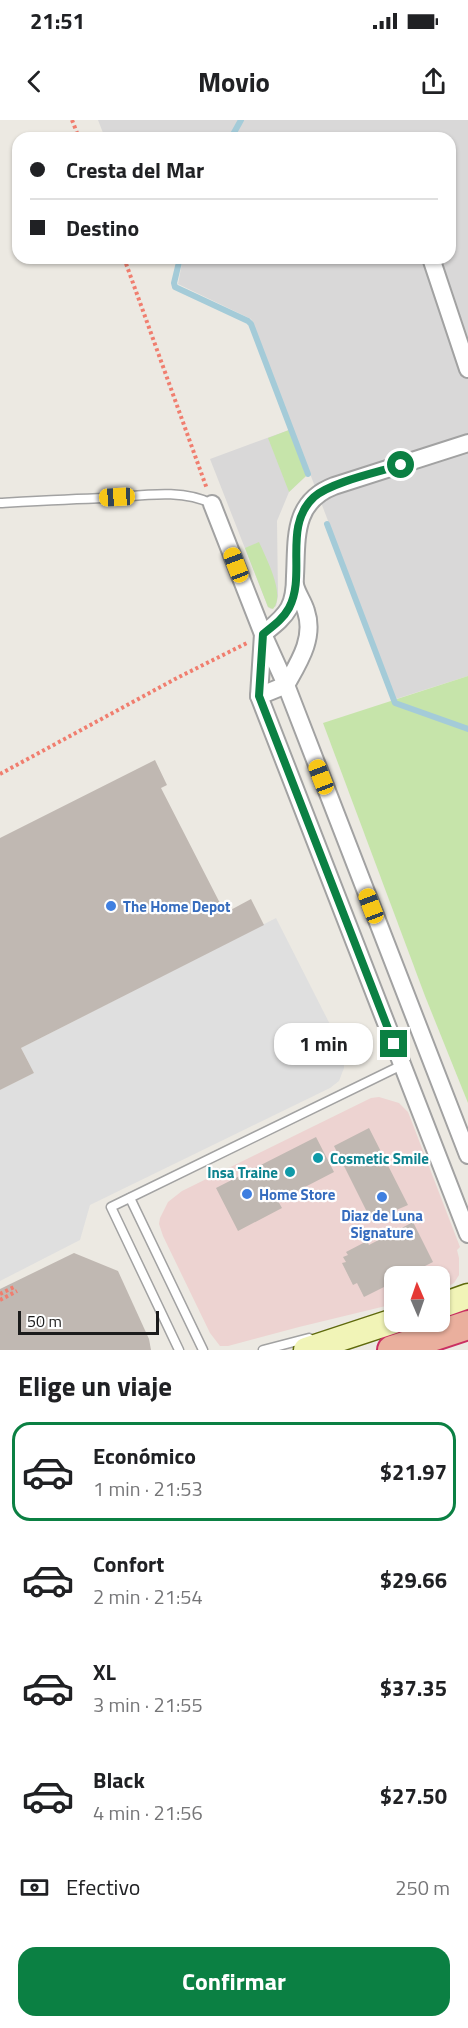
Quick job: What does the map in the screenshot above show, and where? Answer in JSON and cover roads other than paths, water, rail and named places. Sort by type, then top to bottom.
[{"type":"highway","points":[[392,1350],[468,1325]]},
{"type":"main road","points":[[450,1302],[468,1296]]},
{"type":"main road","points":[[306,1350],[384,1323]]},
{"type":"street","points":[[433,264],[468,369]]},
{"type":"street","points":[[468,443],[334,486],[314,498],[304,510],[298,525],[295,584],[289,608],[280,620],[263,634],[259,696],[468,1234]]},
{"type":"street","points":[[212,504],[263,634],[286,685],[468,1155]]},
{"type":"street","points":[[259,696],[286,685],[305,650],[308,631],[305,608],[295,584]]},
{"type":"lane","points":[[0,502],[163,495],[203,499],[212,504]]},
{"type":"lane","points":[[180,1350],[111,1207],[402,1065]]},
{"type":"lane","points":[[130,1198],[202,1350]]},
{"type":"lane","points":[[263,1350],[384,1322]]},
{"type":"waterway","points":[[234,132],[241,120]]},
{"type":"waterway","points":[[179,264],[175,287],[251,324],[308,474]]},
{"type":"waterway","points":[[327,524],[395,703],[468,729]]},
{"type":"place","name":"The Home Depot","points":[[111,906]]},
{"type":"place","name":"Cosmetic Smile","points":[[318,1158]]},
{"type":"place","name":"Insa Traine","points":[[290,1172]]},
{"type":"place","name":"Home Store","points":[[247,1194]]},
{"type":"place","name":"Diaz de Luna Signature","points":[[382,1197]]}]
